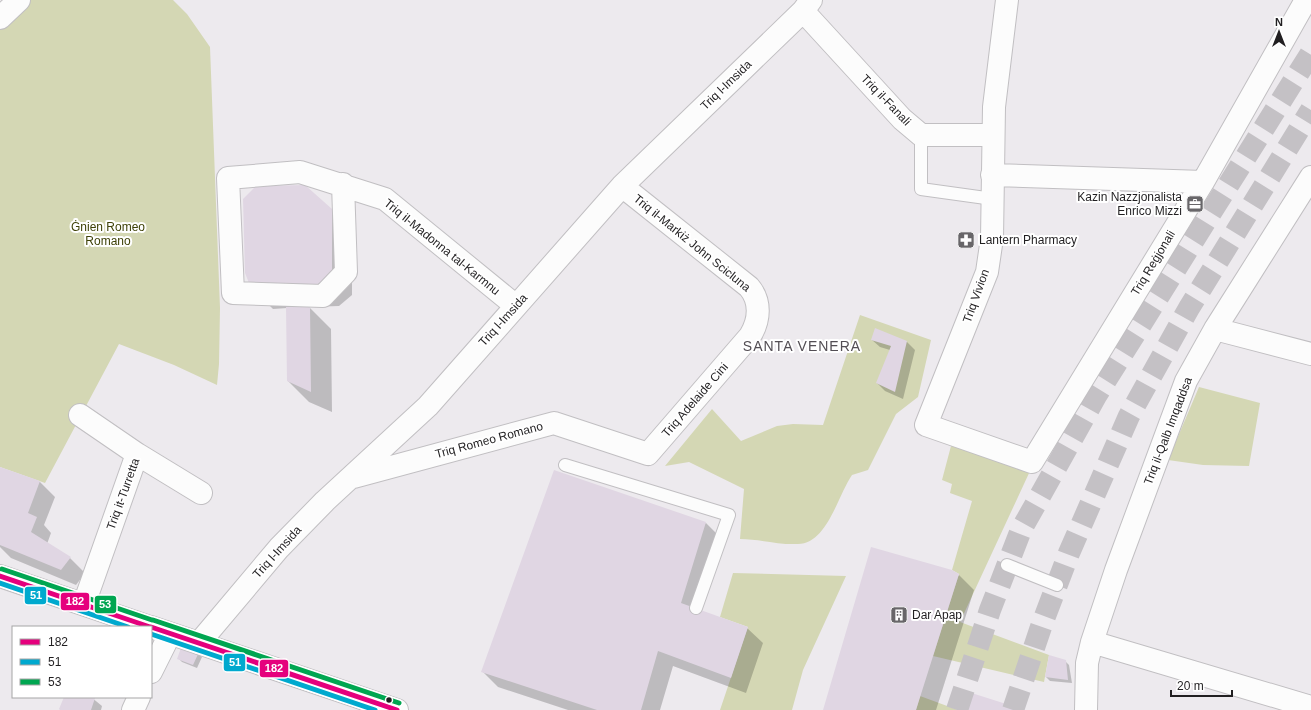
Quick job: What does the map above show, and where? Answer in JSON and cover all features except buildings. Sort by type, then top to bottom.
[{"type":"street","points":[[0,18],[19,0]]},
{"type":"street","name":"Triq Vivion","points":[[1006,0],[994,107],[992,238],[987,272],[926,425],[1032,462]]},
{"type":"street","name":"Triq Reġjonali","points":[[1032,462],[1203,182],[1306,0]]},
{"type":"street","name":"Triq il-Fanali","points":[[807,6],[902,119],[921,135],[993,135]]},
{"type":"street","name":"Triq l-Imsida","points":[[199,643],[279,548],[325,501],[428,406],[622,186],[807,6]]},
{"type":"street","name":"Triq il-Madonna tal-Karmnu","points":[[343,184],[346,272],[323,296],[233,294],[228,178],[300,172],[343,184],[385,199],[516,306]]},
{"type":"street","points":[[992,175],[1203,182]]},
{"type":"street","name":"Triq il-Qalb Imqaddsa","points":[[1086,710],[1087,663],[1092,642],[1116,570],[1186,381],[1215,329],[1311,177]]},
{"type":"street","name":"Triq il-Markiż John Scicluna","points":[[622,186],[749,287],[758,302]]},
{"type":"street","name":"Triq Adelaide Cini","points":[[648,454],[750,336],[757,324],[758,302]]},
{"type":"street","points":[[1215,329],[1311,354]]},
{"type":"street","points":[[80,415],[137,454]]},
{"type":"street","name":"Triq Romeo Romano","points":[[351,478],[554,423],[648,454]]},
{"type":"street","name":"Triq it-Turretta","points":[[84,604],[137,454],[201,494]]},
{"type":"street","points":[[0,576],[148,626]]},
{"type":"street","points":[[152,665],[157,629],[397,710]]},
{"type":"street","points":[[1092,642],[1311,707]]},
{"type":"street","points":[[132,710],[138,698]]},
{"type":"lane","points":[[921,135],[921,189],[993,199]]},
{"type":"lane","points":[[565,464],[728,515],[696,608]]},
{"type":"lane","points":[[1008,565],[1057,585]]},
{"type":"green space","name":"Ġnien Romeo Romano","points":[[29,0],[173,0],[187,14],[210,47],[220,308],[217,385],[174,365],[119,344],[45,483],[0,467],[0,29]]},
{"type":"green space","points":[[860,315],[931,340],[918,397],[896,414],[868,470],[852,475],[831,517],[817,536],[808,542],[798,544],[784,544],[740,539],[744,489],[689,462],[665,466],[712,409],[741,441],[777,426],[793,424],[823,425]]},
{"type":"green space","points":[[1199,387],[1260,403],[1249,466],[1203,465],[1168,460]]},
{"type":"green space","points":[[951,446],[1030,471],[960,622],[1049,655],[1044,682],[933,656],[959,574],[952,570],[972,501],[950,493],[952,484],[942,480]]},
{"type":"green space","points":[[733,573],[846,576],[803,670],[792,710],[720,710],[748,627],[720,617]]},
{"type":"green space","points":[[920,696],[958,710],[916,710]]},
{"type":"tunnel","points":[[957,710],[990,610],[1021,530],[1096,396],[1311,53]]},
{"type":"tunnel","points":[[1013,710],[1042,624],[1069,553],[1129,416],[1189,308],[1311,110]]},
{"type":"transit line","name":"53","points":[[2,569],[152,620]]},
{"type":"transit line","name":"182","points":[[0,576],[147,626]]},
{"type":"transit line","name":"51","points":[[0,583],[125,626]]},
{"type":"transit line","name":"53","points":[[153,620],[399,703]]},
{"type":"transit line","name":"182","points":[[152,627],[397,710]]},
{"type":"transit line","name":"51","points":[[152,634],[375,710]]},
{"type":"place","name":"Kazin Nazzjonalista Enrico Mizzi","points":[[1195,204]]},
{"type":"place","name":"Lantern Pharmacy","points":[[966,240]]},
{"type":"place","name":"Dar Apap","points":[[899,615]]},
{"type":"district","name":"SANTA VENERA","points":[[802,346]]}]
